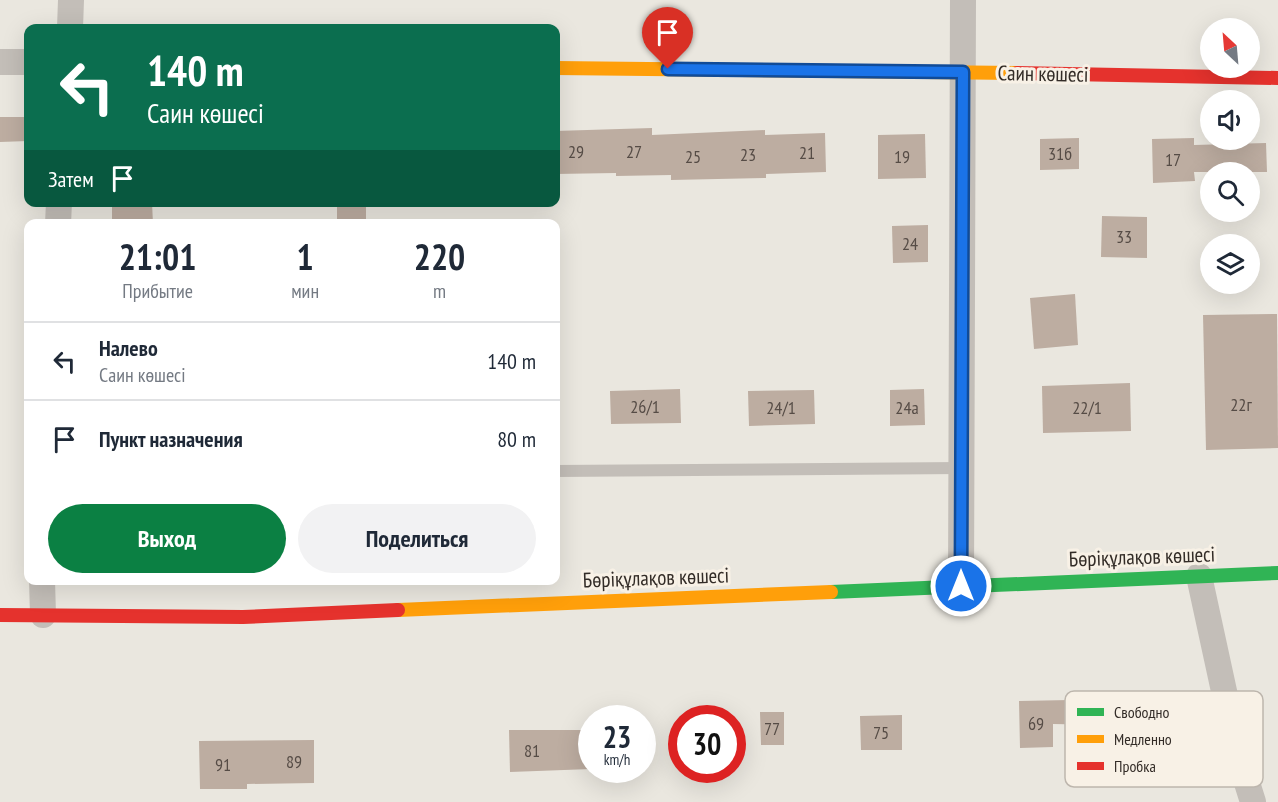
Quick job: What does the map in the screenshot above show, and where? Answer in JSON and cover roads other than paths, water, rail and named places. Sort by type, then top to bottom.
[{"type":"street","points":[[70,24],[71,0]]},
{"type":"street","points":[[961,586],[963,0]]},
{"type":"street","points":[[0,62],[24,62]]},
{"type":"street","name":"Саин көшесі","points":[[560,68],[1278,78]]},
{"type":"street","name":"Бөріқұлақов көшесі","points":[[0,615],[243,616],[1278,573]]},
{"type":"street","points":[[1199,576],[1224,691]]},
{"type":"street","points":[[42,585],[43,615]]},
{"type":"street","points":[[1248,787],[1253,802]]},
{"type":"lane","points":[[560,471],[962,468]]}]
